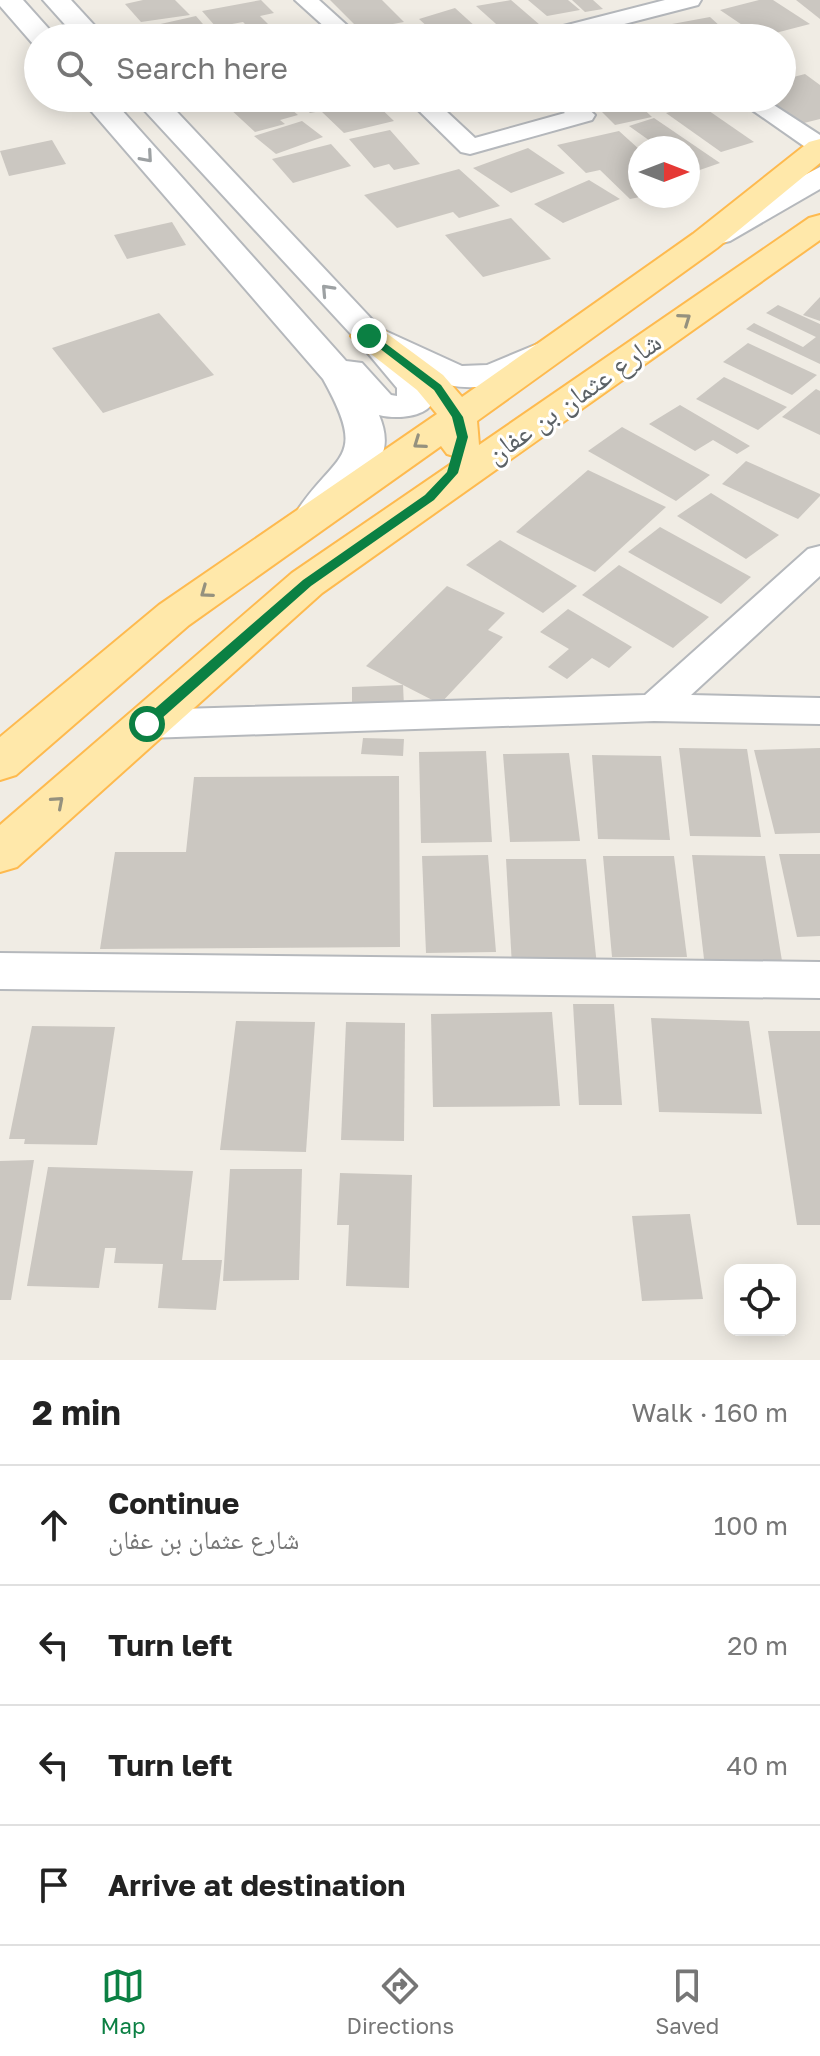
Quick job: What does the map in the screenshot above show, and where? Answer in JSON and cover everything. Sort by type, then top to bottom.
[{"type":"main road","name":"شارع عثمان بن عفان","points":[[0,763],[174,615],[705,241],[820,147]]},
{"type":"main road","name":"شارع عثمان بن عفان","points":[[0,853],[307,583],[820,225]]},
{"type":"main road","points":[[369,336],[437,387],[457,417],[462,437],[453,473],[429,498]]},
{"type":"street","points":[[9,0],[30,24]]},
{"type":"street","points":[[56,0],[79,24]]},
{"type":"street","points":[[306,0],[334,24]]},
{"type":"street","points":[[597,24],[690,0]]},
{"type":"street","points":[[624,17],[634,24]]},
{"type":"street","points":[[107,112],[339,375],[361,411],[367,436],[363,462],[314,515]]},
{"type":"street","points":[[161,112],[415,386],[415,399],[407,408],[389,408],[373,402],[352,373],[300,331]]},
{"type":"street","points":[[433,112],[470,147],[583,115],[579,112]]},
{"type":"street","points":[[768,112],[820,147]]},
{"type":"street","points":[[705,241],[820,176]]},
{"type":"street","points":[[369,336],[456,377],[493,376],[564,343]]},
{"type":"street","points":[[654,708],[820,557]]},
{"type":"street","points":[[147,724],[654,708],[820,711]]},
{"type":"street","points":[[0,971],[820,980]]},
{"type":"building","points":[[143,0],[175,0],[190,15],[141,22],[125,4]]},
{"type":"building","points":[[261,0],[274,13],[260,16],[268,24],[213,24],[202,11]]},
{"type":"building","points":[[330,0],[382,0],[404,22],[393,24],[354,24]]},
{"type":"building","points":[[511,0],[539,24],[496,24],[476,6]]},
{"type":"building","points":[[528,0],[568,0],[580,10],[547,16]]},
{"type":"building","points":[[572,0],[593,0],[603,9],[585,12]]},
{"type":"building","points":[[759,0],[773,0],[810,24],[796,28],[796,24],[741,24],[720,10]]},
{"type":"building","points":[[796,0],[820,0],[820,19]]},
{"type":"building","points":[[455,8],[473,24],[425,24],[419,19]]},
{"type":"building","points":[[196,16],[203,24],[160,24]]},
{"type":"building","points":[[710,17],[718,24],[672,24]]},
{"type":"building","points":[[805,74],[820,85],[820,119],[792,126],[774,112],[796,112],[796,76]]},
{"type":"building","points":[[233,112],[294,112],[298,115],[280,120],[285,124],[255,132]]},
{"type":"building","points":[[322,112],[385,112],[394,121],[344,133]]},
{"type":"building","points":[[602,112],[647,112],[652,117],[615,125]]},
{"type":"building","points":[[711,112],[754,142],[721,152],[666,113]]},
{"type":"building","points":[[654,118],[680,136],[643,136],[629,126]]},
{"type":"building","points":[[302,121],[323,137],[276,154],[254,136]]},
{"type":"building","points":[[390,130],[420,164],[394,170],[389,164],[374,168],[349,139]]},
{"type":"building","points":[[619,131],[628,139],[628,197],[600,170],[586,173],[557,145]]},
{"type":"building","points":[[52,140],[66,164],[9,176],[0,151]]},
{"type":"building","points":[[331,144],[351,166],[293,183],[272,159]]},
{"type":"building","points":[[528,148],[565,173],[511,193],[473,168]]},
{"type":"building","points":[[700,149],[720,163],[700,170]]},
{"type":"building","points":[[459,169],[500,206],[459,218],[453,212],[397,228],[364,195]]},
{"type":"building","points":[[589,180],[620,199],[563,223],[534,204]]},
{"type":"building","points":[[511,218],[551,259],[483,277],[445,235]]},
{"type":"building","points":[[172,222],[186,245],[127,259],[114,235]]},
{"type":"building","points":[[820,297],[820,321],[803,315]]},
{"type":"building","points":[[778,305],[820,324],[820,364],[746,329],[754,323],[803,347],[816,337],[766,313]]},
{"type":"building","points":[[159,313],[214,375],[103,413],[52,348]]},
{"type":"building","points":[[748,343],[817,375],[792,395],[723,362]]},
{"type":"building","points":[[724,377],[787,407],[758,430],[696,399]]},
{"type":"building","points":[[816,389],[820,391],[820,435],[782,417]]},
{"type":"building","points":[[680,405],[750,446],[737,454],[713,440],[695,451],[649,424]]},
{"type":"building","points":[[622,427],[710,475],[676,501],[588,451]]},
{"type":"building","points":[[746,461],[820,496],[798,519],[722,484]]},
{"type":"building","points":[[588,470],[666,507],[595,572],[516,532]]},
{"type":"building","points":[[711,493],[779,535],[746,559],[677,516]]},
{"type":"building","points":[[660,527],[751,577],[721,604],[628,552]]},
{"type":"building","points":[[500,540],[577,586],[543,613],[466,565]]},
{"type":"building","points":[[619,565],[709,617],[673,648],[582,595]]},
{"type":"building","points":[[447,586],[505,613],[488,630],[503,637],[440,704],[366,666]]},
{"type":"building","points":[[568,609],[632,647],[609,668],[592,658],[567,679],[548,667],[569,649],[540,632]]},
{"type":"building","points":[[403,685],[404,706],[352,707],[352,687]]},
{"type":"building","points":[[363,738],[404,739],[403,756],[361,754]]},
{"type":"building","points":[[679,748],[747,749],[761,837],[690,836]]},
{"type":"building","points":[[820,748],[820,833],[775,834],[754,750]]},
{"type":"building","points":[[486,751],[492,842],[421,843],[419,752]]},
{"type":"building","points":[[569,753],[580,841],[510,842],[503,754]]},
{"type":"building","points":[[592,755],[661,756],[670,840],[598,839]]},
{"type":"building","points":[[399,776],[400,947],[100,949],[115,852],[186,852],[194,777]]},
{"type":"building","points":[[779,854],[820,854],[820,936],[797,937]]},
{"type":"building","points":[[488,855],[496,952],[426,953],[422,856]]},
{"type":"building","points":[[692,855],[765,856],[782,961],[704,959]]},
{"type":"building","points":[[603,856],[674,856],[687,957],[612,957]]},
{"type":"building","points":[[506,859],[586,859],[597,966],[512,966]]},
{"type":"building","points":[[573,1004],[614,1004],[622,1105],[579,1105]]},
{"type":"building","points":[[552,1012],[560,1106],[433,1107],[431,1014]]},
{"type":"building","points":[[651,1018],[749,1021],[762,1114],[659,1112]]},
{"type":"building","points":[[236,1021],[315,1022],[306,1152],[220,1150]]},
{"type":"building","points":[[346,1022],[405,1023],[404,1141],[341,1140]]},
{"type":"building","points":[[32,1026],[115,1027],[97,1145],[24,1144],[25,1139],[9,1139]]},
{"type":"building","points":[[768,1031],[820,1031],[820,1225],[797,1225]]},
{"type":"building","points":[[34,1160],[11,1300],[0,1300],[0,1161]]},
{"type":"building","points":[[48,1167],[193,1171],[182,1260],[222,1260],[216,1310],[158,1308],[163,1264],[114,1263],[116,1248],[105,1248],[99,1288],[27,1286]]},
{"type":"building","points":[[230,1169],[302,1169],[299,1280],[223,1281]]},
{"type":"building","points":[[340,1173],[412,1175],[409,1288],[346,1286],[349,1225],[337,1225]]},
{"type":"building","points":[[690,1214],[703,1299],[642,1301],[632,1216]]},
{"type":"route","points":[[147,724],[307,583],[429,498],[453,473],[462,437],[457,417],[437,387],[369,336]]}]
